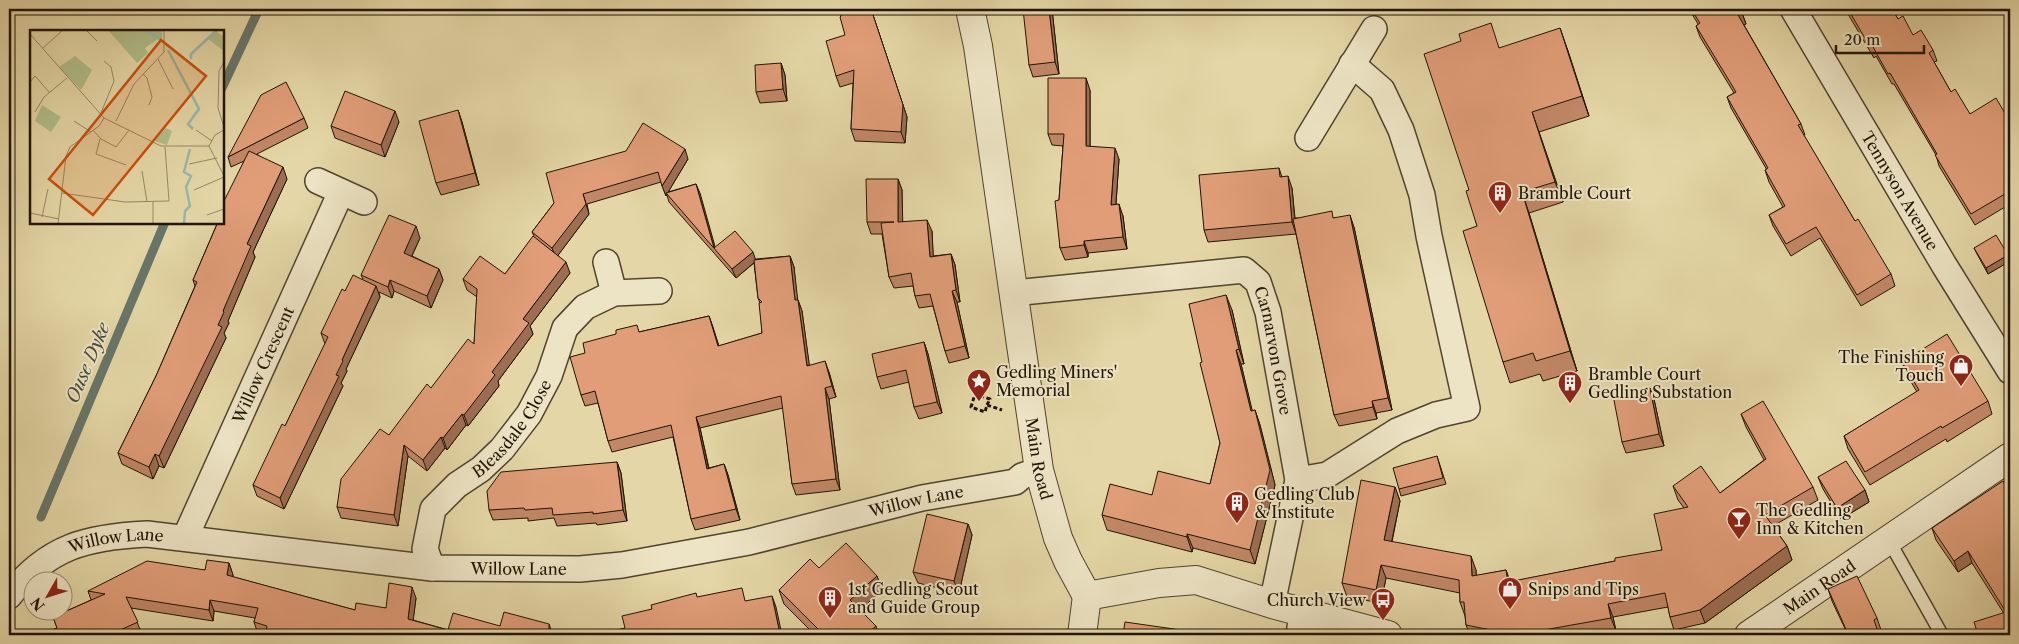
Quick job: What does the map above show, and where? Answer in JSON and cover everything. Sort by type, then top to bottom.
[{"type":"street","name":"Main Road","points":[[970,9],[978,46],[1039,470],[1058,538],[1087,596]]},
{"type":"street","name":"Tennyson Avenue","points":[[1793,9],[1944,265],[2010,371]]},
{"type":"street","points":[[1308,138],[1374,29]]},
{"type":"street","points":[[1298,480],[1327,474],[1397,431],[1436,415],[1467,408],[1429,236],[1422,195],[1401,130],[1382,90],[1352,64]]},
{"type":"street","points":[[318,181],[364,202]]},
{"type":"street","name":"Willow Crescent","points":[[185,538],[341,192]]},
{"type":"street","points":[[606,262],[614,293]]},
{"type":"street","name":"Carnarvon Grove","points":[[1014,293],[1244,270],[1258,282],[1268,312],[1298,480],[1272,604]]},
{"type":"street","name":"Bleasdale Close","points":[[432,568],[425,549],[432,509],[456,485],[481,469],[502,449],[529,414],[549,376],[565,328],[585,307],[614,293],[659,291]]},
{"type":"street","name":"Main Road","points":[[1749,635],[2010,457]]},
{"type":"street","name":"Willow Lane","points":[[9,596],[38,564],[61,551],[89,540],[114,535],[147,534],[432,568],[580,569],[622,565],[749,542],[922,498],[1015,482],[1022,476],[1039,470]]},
{"type":"street","points":[[1082,635],[1087,596],[1160,583],[1196,580],[1272,604],[1301,624],[1388,635]]},
{"type":"lane","points":[[1888,539],[1942,635]]},
{"type":"path","points":[[975,394],[990,399],[987,405],[985,412],[971,407],[975,394]]},
{"type":"path","points":[[987,405],[1032,421]]},
{"type":"building","points":[[841,9],[871,9],[903,105],[901,132],[851,129],[854,70],[836,76],[826,41],[845,35],[840,17]]},
{"type":"building","points":[[1023,9],[1049,9],[1055,62],[1029,65]]},
{"type":"building","points":[[1691,9],[1739,9],[1742,13],[1738,15],[1801,124],[1798,125],[1855,221],[1858,219],[1891,274],[1857,295],[1816,227],[1786,244],[1769,215],[1785,206],[1765,170],[1768,168],[1727,97],[1736,92],[1696,26],[1700,23]]},
{"type":"building","points":[[1848,9],[1892,9],[1898,19],[1903,16],[1913,35],[1921,30],[1933,50],[1929,53],[1951,92],[1955,89],[1970,114],[1996,98],[2010,122],[2010,191],[1971,214],[1935,155],[1937,154],[1890,73],[1888,74],[1872,45],[1870,47]]},
{"type":"building","name":"Bramble Court","points":[[1491,23],[1499,48],[1560,28],[1582,96],[1532,112],[1555,182],[1522,192],[1570,351],[1536,361],[1533,353],[1503,362],[1463,231],[1477,226],[1466,191],[1469,190],[1424,54],[1461,41],[1459,34]]},
{"type":"building","points":[[781,63],[783,89],[756,92],[755,65]]},
{"type":"building","points":[[1048,78],[1086,78],[1086,146],[1115,148],[1111,205],[1119,204],[1123,237],[1084,241],[1084,245],[1060,248],[1055,201],[1059,200],[1064,134],[1048,134]]},
{"type":"building","points":[[286,82],[304,118],[228,157],[261,95]]},
{"type":"building","points":[[345,91],[395,111],[381,145],[331,126]]},
{"type":"building","points":[[458,110],[475,173],[436,183],[419,121]]},
{"type":"building","points":[[643,123],[685,149],[662,186],[658,172],[583,194],[586,204],[552,248],[532,232],[554,203],[546,173],[626,151]]},
{"type":"building","points":[[249,151],[283,167],[247,244],[251,246],[218,325],[222,327],[159,456],[155,454],[149,467],[118,453],[156,376],[197,282],[193,280],[217,224],[224,224],[224,201]]},
{"type":"building","points":[[1279,168],[1280,177],[1288,176],[1292,222],[1204,230],[1199,175]]},
{"type":"building","points":[[866,179],[898,179],[898,222],[927,220],[930,257],[951,254],[956,290],[952,291],[965,346],[945,351],[930,294],[915,296],[911,273],[889,277],[881,223],[894,222],[867,222]]},
{"type":"building","points":[[696,184],[714,248],[735,231],[753,252],[732,269],[666,193]]},
{"type":"building","points":[[1332,211],[1333,218],[1350,215],[1388,398],[1372,401],[1373,407],[1334,415],[1293,219]]},
{"type":"building","points":[[389,215],[416,226],[404,253],[439,269],[427,296],[390,280],[388,287],[361,275]]},
{"type":"building","points":[[1996,235],[2008,255],[1986,268],[1974,248]]},
{"type":"building","points":[[533,236],[566,262],[523,319],[529,323],[492,372],[495,375],[464,415],[462,414],[443,438],[441,437],[423,460],[404,445],[394,515],[337,507],[341,479],[380,429],[389,435],[427,384],[431,388],[468,339],[474,344],[477,289],[463,279],[480,256],[505,274]]},
{"type":"building","points":[[790,256],[795,300],[798,300],[807,366],[825,361],[832,386],[825,388],[836,479],[792,484],[781,396],[696,417],[707,469],[724,464],[736,509],[691,519],[671,425],[608,441],[595,391],[581,395],[570,357],[585,353],[583,343],[616,334],[616,330],[637,325],[639,332],[709,316],[718,346],[762,333],[759,303],[762,302],[758,298],[754,260]]},
{"type":"building","points":[[353,275],[376,286],[342,360],[336,375],[339,376],[280,498],[253,485],[282,424],[285,426],[328,337],[321,333],[342,289],[345,291]]},
{"type":"building","points":[[1226,295],[1239,349],[1236,350],[1251,411],[1255,410],[1270,470],[1250,550],[1187,534],[1187,537],[1102,515],[1110,484],[1152,495],[1158,471],[1210,484],[1220,443],[1200,363],[1202,362],[1189,304]]},
{"type":"building","points":[[1947,334],[1988,401],[1942,428],[1941,426],[1865,472],[1844,436],[1919,390],[1902,362]]},
{"type":"building","points":[[924,342],[937,402],[914,407],[906,370],[877,377],[872,354]]},
{"type":"building","points":[[1650,388],[1659,434],[1622,442],[1613,395]]},
{"type":"building","points":[[1763,401],[1813,487],[1765,515],[1787,546],[1700,610],[1670,617],[1665,593],[1608,604],[1611,618],[1516,635],[1466,625],[1464,602],[1460,602],[1459,580],[1381,565],[1376,590],[1342,583],[1361,480],[1395,487],[1384,540],[1471,556],[1472,576],[1506,570],[1508,582],[1615,561],[1615,558],[1662,550],[1654,514],[1688,507],[1673,486],[1701,466],[1720,493],[1766,459],[1741,414]]},
{"type":"building","points":[[1437,456],[1443,478],[1399,489],[1393,468]]},
{"type":"building","points":[[1846,461],[1865,490],[1837,508],[1818,477]]},
{"type":"building","points":[[617,462],[623,510],[593,514],[593,512],[553,515],[552,508],[489,510],[487,491],[501,472]]},
{"type":"building","points":[[2003,481],[2010,493],[2010,518],[2004,521],[2010,531],[2010,635],[1978,635],[1974,622],[2006,612],[1968,551],[1954,561],[1932,528]]},
{"type":"building","points":[[927,514],[968,524],[954,581],[913,572]]},
{"type":"building","points":[[846,543],[877,576],[850,600],[876,626],[866,635],[824,635],[779,590],[810,559],[819,568]]},
{"type":"building","points":[[207,560],[229,563],[227,575],[355,610],[356,603],[386,608],[389,583],[412,587],[408,619],[448,630],[453,613],[500,626],[504,612],[549,624],[549,634],[276,635],[266,632],[267,626],[254,622],[258,608],[210,600],[209,610],[126,597],[138,622],[109,635],[40,635],[57,628],[55,622],[72,622],[72,609],[105,594],[88,591],[147,561],[205,570]]},
{"type":"building","points":[[1857,576],[1877,618],[1874,620],[1879,635],[1848,635],[1828,589]]},
{"type":"building","points":[[742,588],[745,601],[772,596],[780,634],[596,635],[625,628],[622,616],[652,609],[651,605],[696,593],[697,597]]},
{"type":"building","points":[[1125,622],[1195,632],[1195,630],[1224,635],[1123,635]]},
{"type":"waterway","name":"Ouse Dyke","points":[[224,84],[259,9]]},
{"type":"waterway","name":"Ouse Dyke","points":[[41,517],[164,224]]},
{"type":"place","name":"Bramble Court","points":[[1500,214]]},
{"type":"place","name":"The Finishing Touch","points":[[1961,387]]},
{"type":"place","name":"Gedling Miners' Memorial","points":[[979,402]]},
{"type":"place","name":"Bramble Court Gedling Substation","points":[[1570,404]]},
{"type":"place","name":"Gedling Club & Institute","points":[[1237,524]]},
{"type":"place","name":"The Gedling Inn & Kitchen","points":[[1739,540]]},
{"type":"place","name":"Snips and Tips","points":[[1510,610]]},
{"type":"place","name":"1st Gedling Scout and Guide Group","points":[[830,619]]},
{"type":"place","name":"Church View","points":[[1383,621]]}]
